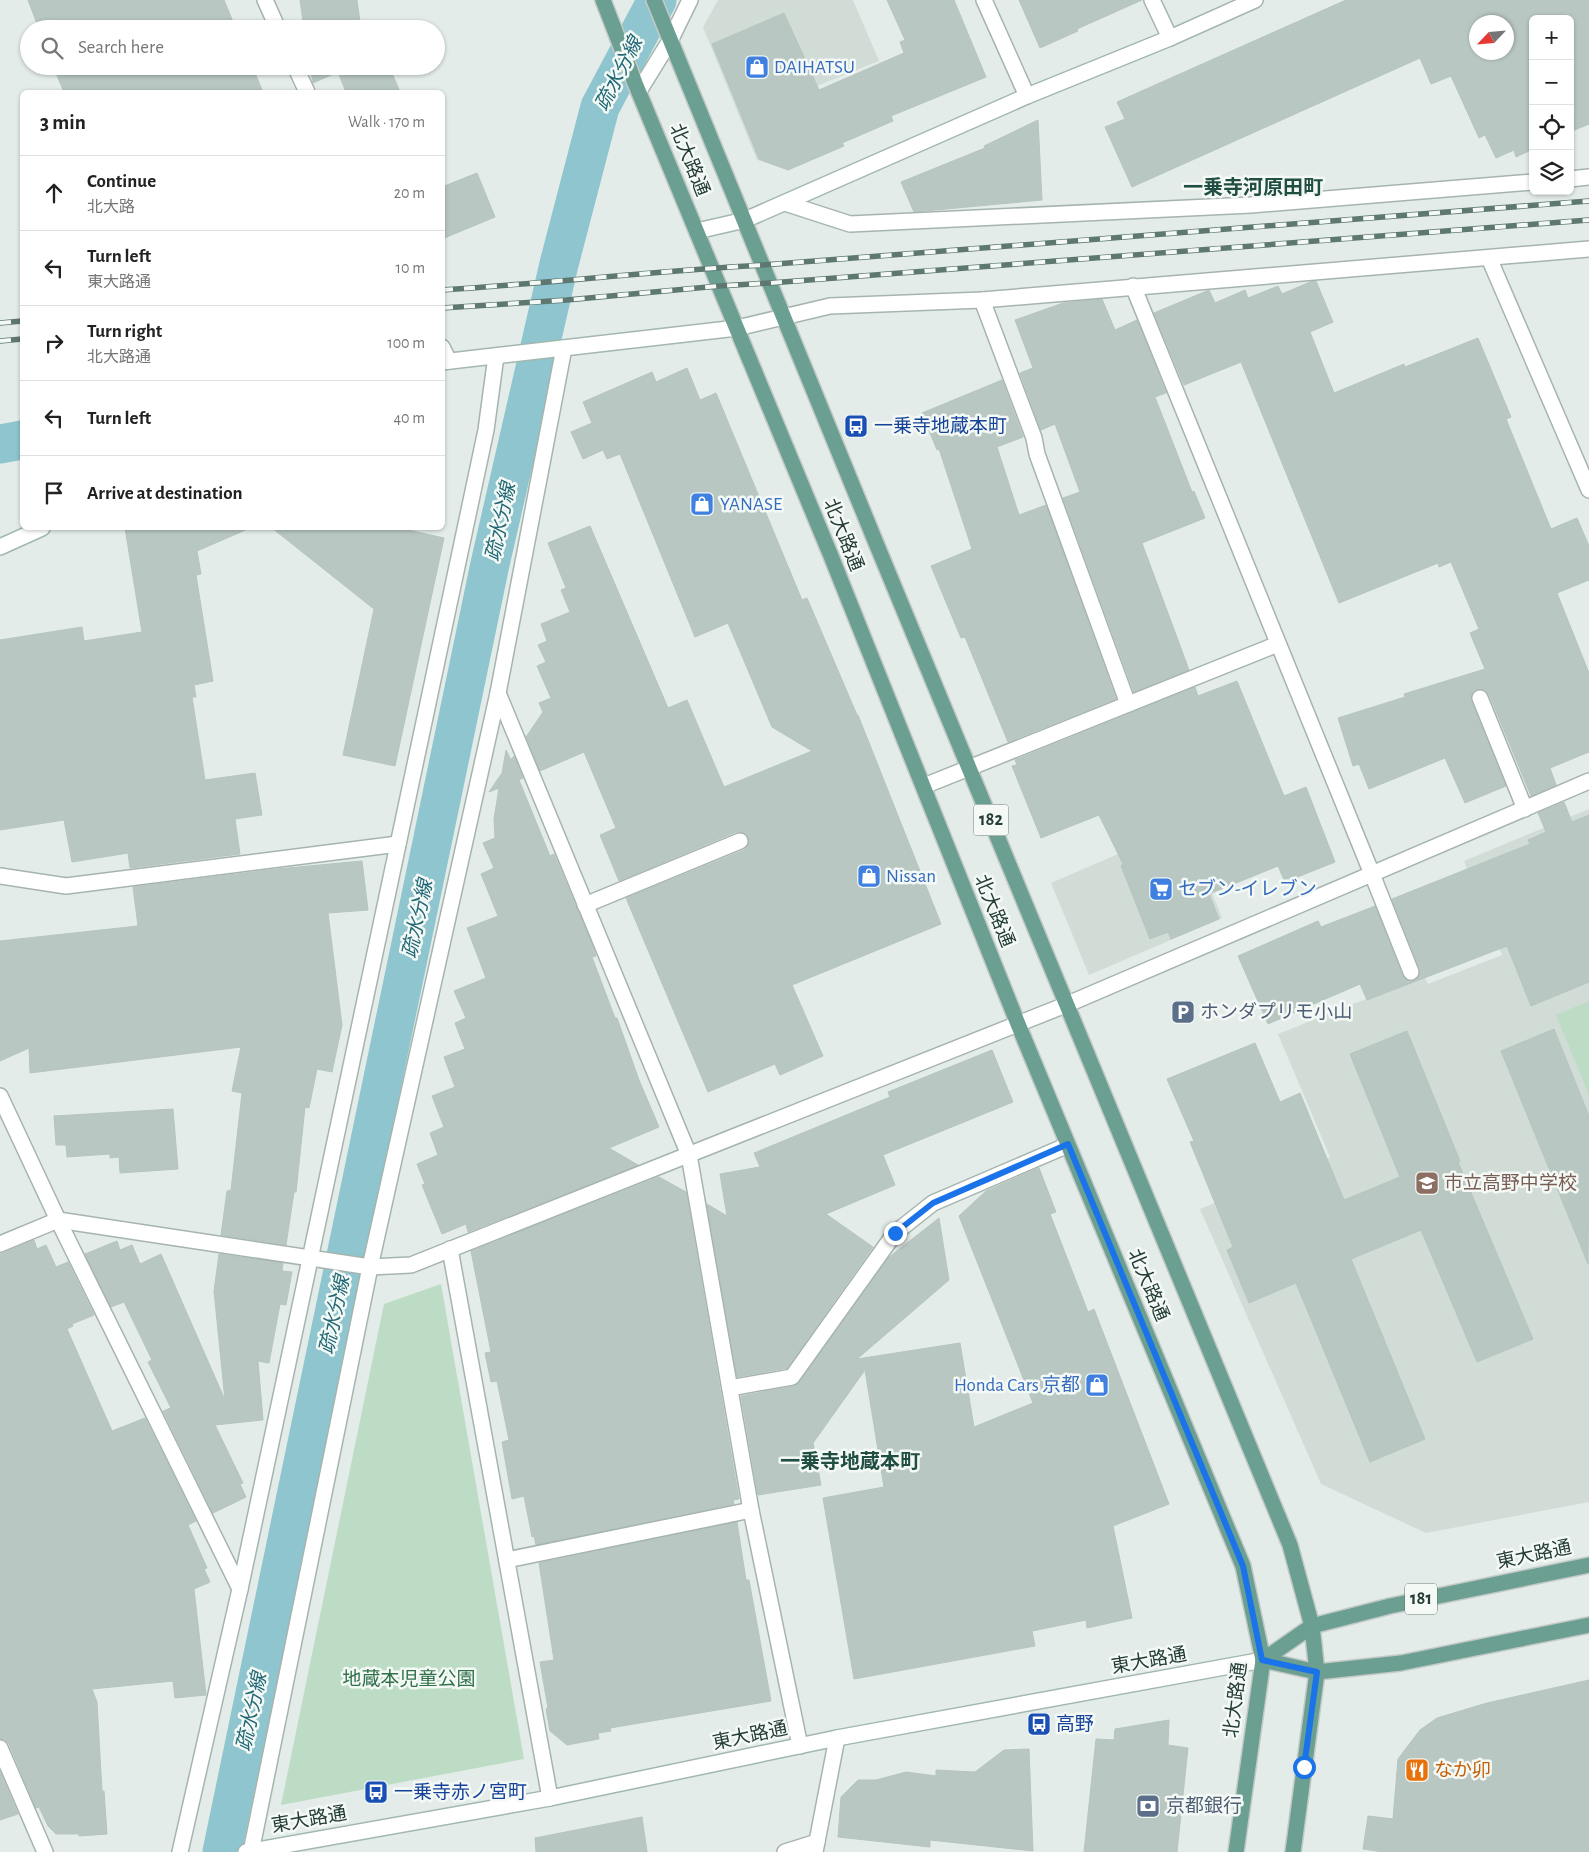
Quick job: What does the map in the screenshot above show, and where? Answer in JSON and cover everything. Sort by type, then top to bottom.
[{"type":"main road","name":"北大路通","points":[[603,0],[924,786],[1018,1024],[1243,1566],[1262,1660],[1236,1852]]},
{"type":"main road","name":"北大路通","points":[[654,0],[1290,1544],[1312,1626],[1317,1672],[1293,1852]]},
{"type":"main road","name":"東大路通","points":[[1262,1660],[1312,1626],[1390,1606],[1589,1564]]},
{"type":"main road","name":"東大路通","points":[[1262,1660],[1317,1672],[1401,1664],[1589,1625]]},
{"type":"street","points":[[265,0],[274,20]]},
{"type":"street","points":[[637,87],[671,39],[690,0]]},
{"type":"street","points":[[984,0],[1027,96]]},
{"type":"street","points":[[1152,0],[1170,38]]},
{"type":"street","points":[[697,231],[745,220],[1027,96],[1170,38],[1255,0]]},
{"type":"street","points":[[299,75],[306,90]]},
{"type":"street","points":[[1574,179],[1589,177]]},
{"type":"street","points":[[786,203],[850,224],[1251,205],[1529,182]]},
{"type":"street","points":[[446,362],[736,328],[830,306],[982,300],[1589,249]]},
{"type":"street","points":[[1489,258],[1589,490]]},
{"type":"street","points":[[1133,286],[1411,972]]},
{"type":"street","points":[[982,300],[1034,438],[1037,454],[1128,704]]},
{"type":"street","points":[[249,1852],[370,1267],[498,694],[557,349]]},
{"type":"street","points":[[180,1852],[240,1589],[486,430],[496,356]]},
{"type":"street","points":[[0,546],[37,530]]},
{"type":"street","points":[[924,786],[1278,644]]},
{"type":"street","points":[[498,694],[689,1155],[751,1510],[800,1746]]},
{"type":"street","points":[[1480,698],[1525,809]]},
{"type":"street","points":[[0,1244],[58,1220],[370,1267],[411,1265],[1068,1004],[1589,781]]},
{"type":"street","points":[[585,905],[740,841]]},
{"type":"street","points":[[0,876],[66,886],[398,844]]},
{"type":"street","points":[[0,1096],[58,1220],[240,1589]]},
{"type":"street","points":[[730,1388],[792,1377],[895,1233],[933,1203],[1068,1144]]},
{"type":"street","points":[[450,1249],[550,1798]]},
{"type":"street","points":[[507,1560],[751,1510]]},
{"type":"street","name":"東大路通","points":[[249,1852],[550,1798],[837,1738],[1262,1660]]},
{"type":"street","points":[[785,1852],[816,1847],[837,1738]]},
{"type":"street","points":[[0,1748],[45,1852]]},
{"type":"shaded area","points":[[718,0],[853,0],[879,61],[817,86],[844,146],[788,170],[757,160],[703,27]]},
{"type":"shaded area","name":"市立高野中学校","points":[[1589,809],[1589,1502],[1426,1533],[1321,1484],[1200,1209],[1330,1157],[1278,1034],[1424,976],[1428,984],[1502,955],[1464,861]]},
{"type":"shaded area","points":[[1185,825],[1222,918],[1089,975],[1051,883]]},
{"type":"green space","points":[[1589,1001],[1589,1095],[1556,1015]]},
{"type":"green space","name":"地蔵本児童公園","points":[[441,1284],[524,1759],[281,1805],[384,1304]]},
{"type":"building","points":[[28,0],[224,0],[232,20],[36,20]]},
{"type":"building","points":[[300,0],[357,0],[360,20],[303,20]]},
{"type":"building","points":[[887,0],[954,0],[986,77],[891,116],[893,121],[842,143],[844,146],[788,170],[759,159],[712,44],[784,13],[819,90],[904,53],[900,42],[905,40]]},
{"type":"building","points":[[1019,0],[1142,0],[1040,48]]},
{"type":"building","points":[[1346,0],[1589,0],[1589,124],[1574,130],[1574,15],[1529,15],[1529,151],[1516,157],[1514,150],[1496,158],[1485,135],[1479,138],[1451,76],[1431,84],[1420,58],[1132,187],[1105,127],[1125,119],[1117,102]]},
{"type":"building","points":[[57,75],[256,75],[262,90],[63,90]]},
{"type":"building","points":[[312,75],[331,75],[313,83]]},
{"type":"building","points":[[339,75],[393,75],[399,90],[345,90]]},
{"type":"building","points":[[1038,120],[1042,200],[914,212],[901,182],[985,148],[984,146]]},
{"type":"building","points":[[477,173],[495,217],[445,238],[445,186]]},
{"type":"building","points":[[1316,281],[1333,322],[1310,332],[1334,393],[1404,364],[1405,367],[1478,338],[1511,417],[1506,419],[1551,529],[1577,518],[1589,546],[1589,580],[1557,593],[1589,673],[1589,752],[1550,768],[1556,785],[1531,796],[1489,694],[1481,689],[1473,692],[1471,701],[1506,786],[1465,803],[1445,758],[1369,789],[1359,764],[1353,766],[1338,718],[1405,697],[1404,694],[1485,669],[1470,633],[1479,629],[1451,562],[1439,567],[1438,563],[1339,603],[1241,362],[1184,385],[1154,313],[1209,290],[1215,303],[1245,290],[1248,298],[1278,286],[1282,294]]},
{"type":"building","points":[[1102,299],[1115,330],[1137,320],[1166,393],[1155,397],[1192,492],[1194,491],[1205,518],[1142,543],[1189,670],[1134,692],[1063,498],[1080,492],[1055,424],[1041,430],[1020,373],[1033,368],[1015,320],[1063,303]]},
{"type":"building","points":[[687,368],[700,400],[716,393],[802,600],[807,598],[858,715],[941,924],[792,985],[823,1056],[780,1075],[775,1064],[708,1092],[626,898],[744,850],[749,843],[748,837],[742,832],[736,832],[619,881],[600,835],[616,828],[584,752],[540,771],[526,737],[543,712],[539,703],[551,698],[537,666],[546,662],[538,645],[547,641],[541,624],[570,612],[561,590],[566,588],[548,543],[590,526],[668,708],[687,700],[724,787],[812,751],[772,727],[728,623],[695,637],[620,454],[607,459],[603,450],[583,459],[571,432],[592,423],[583,402],[652,372],[656,382]]},
{"type":"building","points":[[1002,380],[1023,437],[997,447],[1019,515],[1046,505],[1116,699],[1008,742],[965,637],[961,638],[931,566],[972,549],[939,449],[937,450],[922,413]]},
{"type":"building","points":[[125,530],[245,530],[197,551],[201,574],[196,575],[213,681],[194,685],[196,697],[192,697],[205,780],[255,773],[262,815],[235,819],[240,854],[130,868],[128,853],[72,862],[64,820],[0,830],[0,640],[82,627],[84,641],[142,632]]},
{"type":"building","points":[[275,530],[408,530],[444,538],[395,766],[343,755],[374,609]]},
{"type":"building","points":[[1237,681],[1284,796],[1306,787],[1335,862],[1285,882],[1278,866],[1209,894],[1219,919],[1171,939],[1168,932],[1150,939],[1121,866],[1123,864],[1099,815],[1041,838],[1012,766],[1017,765],[1015,760],[1195,687],[1198,696]]},
{"type":"building","points":[[506,750],[511,760],[514,756],[523,778],[519,780],[550,856],[554,854],[591,942],[596,956],[592,957],[659,1127],[609,1148],[638,1165],[468,1232],[466,1224],[442,1234],[422,1185],[425,1184],[417,1164],[438,1155],[430,1133],[444,1127],[432,1096],[455,1087],[444,1057],[465,1049],[455,1023],[466,1018],[454,991],[486,978],[467,928],[498,916],[481,874],[494,868],[483,843],[495,838],[494,819],[499,788],[489,792],[502,773]]},
{"type":"building","points":[[1564,802],[1572,822],[1589,815],[1589,982],[1531,1006],[1507,946],[1367,1000],[1360,984],[1268,1024],[1238,956],[1318,921],[1321,927],[1375,906],[1402,975],[1409,981],[1415,980],[1420,974],[1420,969],[1392,899],[1530,844],[1528,840],[1546,832],[1538,813]]},
{"type":"building","points":[[362,861],[368,910],[328,913],[342,1025],[332,1072],[317,1069],[309,1108],[305,1107],[296,1192],[294,1192],[286,1245],[221,1235],[227,1191],[231,1190],[242,1093],[232,1091],[241,1047],[30,1073],[29,1048],[0,1061],[0,941],[138,926],[133,887],[277,869]]},
{"type":"building","points":[[1554,1029],[1589,1116],[1588,1264],[1501,1051]]},
{"type":"building","points":[[1407,1031],[1460,1161],[1458,1162],[1533,1339],[1477,1362],[1421,1230],[1351,1259],[1425,1439],[1370,1462],[1296,1283],[1249,1303],[1227,1250],[1233,1247],[1190,1142],[1194,1141],[1167,1079],[1255,1043],[1280,1102],[1300,1093],[1344,1200],[1400,1177],[1350,1054]]},
{"type":"building","points":[[992,1050],[1013,1102],[883,1155],[895,1185],[826,1214],[873,1247],[787,1368],[737,1377],[707,1204],[727,1216],[720,1174],[760,1167],[754,1153],[890,1097],[888,1092]]},
{"type":"building","points":[[173,1109],[178,1169],[120,1173],[119,1157],[110,1158],[110,1154],[67,1157],[66,1145],[56,1145],[54,1116]]},
{"type":"building","points":[[1039,1168],[1056,1212],[1050,1214],[1088,1312],[1094,1309],[1169,1504],[1113,1526],[1132,1618],[1087,1628],[1086,1620],[1032,1631],[1035,1646],[854,1679],[823,1498],[884,1487],[865,1370],[813,1443],[821,1485],[758,1495],[741,1396],[794,1386],[799,1383],[888,1258],[939,1218],[949,1280],[857,1359],[960,1343],[974,1427],[1033,1403],[959,1216],[986,1191]]},
{"type":"building","points":[[659,1177],[686,1192],[739,1499],[733,1500],[734,1504],[536,1545],[534,1536],[532,1537],[524,1496],[512,1499],[502,1442],[509,1440],[497,1381],[491,1382],[485,1353],[491,1352],[471,1251]]},
{"type":"building","points":[[34,1240],[37,1249],[46,1245],[56,1267],[68,1262],[94,1315],[72,1324],[73,1326],[67,1329],[112,1431],[145,1418],[196,1521],[188,1525],[207,1568],[204,1569],[210,1582],[194,1589],[206,1695],[175,1698],[173,1681],[92,1689],[97,1702],[102,1791],[104,1791],[107,1834],[79,1836],[79,1834],[56,1834],[48,1826],[39,1807],[36,1808],[9,1744],[5,1740],[0,1739],[0,1254]]},
{"type":"building","points":[[117,1241],[120,1250],[132,1245],[140,1264],[161,1254],[225,1400],[214,1291],[219,1254],[283,1263],[282,1271],[292,1272],[286,1305],[280,1304],[269,1363],[258,1361],[263,1420],[215,1425],[243,1483],[240,1484],[246,1497],[213,1513],[163,1411],[171,1408],[148,1362],[152,1360],[124,1302],[111,1307],[85,1254]]},
{"type":"building","points":[[737,1522],[746,1580],[749,1580],[771,1701],[610,1728],[611,1731],[598,1733],[599,1739],[567,1745],[550,1731],[540,1662],[554,1660],[539,1563]]},
{"type":"building","points":[[1589,1680],[1589,1852],[1383,1852],[1363,1849],[1368,1816],[1393,1819],[1398,1759],[1420,1730],[1437,1718],[1487,1703]]},
{"type":"building","points":[[1169,1720],[1168,1745],[1188,1748],[1177,1852],[1084,1852],[1096,1739],[1114,1740],[1115,1729]]},
{"type":"building","points":[[1029,1749],[1033,1851],[930,1840],[930,1847],[838,1837],[841,1797],[858,1780],[876,1780],[906,1772],[936,1776],[936,1770],[975,1772],[1004,1750]]},
{"type":"building","points":[[0,1772],[18,1814],[0,1820]]},
{"type":"building","points":[[642,1817],[647,1852],[536,1852],[535,1838]]},
{"type":"waterway","name":"疏水分線","points":[[222,1852],[490,564],[559,264],[600,107],[657,0]]},
{"type":"waterway","points":[[0,444],[20,440]]},
{"type":"railway","points":[[445,290],[1589,201]]},
{"type":"railway","points":[[445,308],[567,300],[719,286],[1589,220]]},
{"type":"railway","points":[[0,323],[20,321]]},
{"type":"railway","points":[[0,341],[20,339]]},
{"type":"place","name":"DAIHATSU","points":[[757,67]]},
{"type":"place","name":"一乗寺地蔵本町","points":[[856,426]]},
{"type":"place","name":"YANASE","points":[[702,504]]},
{"type":"place","name":"Nissan","points":[[869,876]]},
{"type":"place","name":"セブン-イレブン","points":[[1161,889]]},
{"type":"place","name":"ホンダプリモ小山","points":[[1183,1012]]},
{"type":"place","name":"市立高野中学校","points":[[1427,1183]]},
{"type":"place","name":"Honda Cars 京都","points":[[1097,1385]]},
{"type":"place","name":"高野","points":[[1039,1724]]},
{"type":"place","name":"なか卯","points":[[1417,1770]]},
{"type":"place","name":"一乗寺赤ノ宮町","points":[[376,1792]]},
{"type":"place","name":"京都銀行","points":[[1148,1806]]},
{"type":"district","name":"一乗寺河原田町","points":[[1253,188]]},
{"type":"district","name":"一乗寺地蔵本町","points":[[850,1462]]},
{"type":"route","points":[[895,1233],[933,1203],[1068,1144],[1243,1566],[1262,1660],[1317,1672],[1304,1767]]}]
